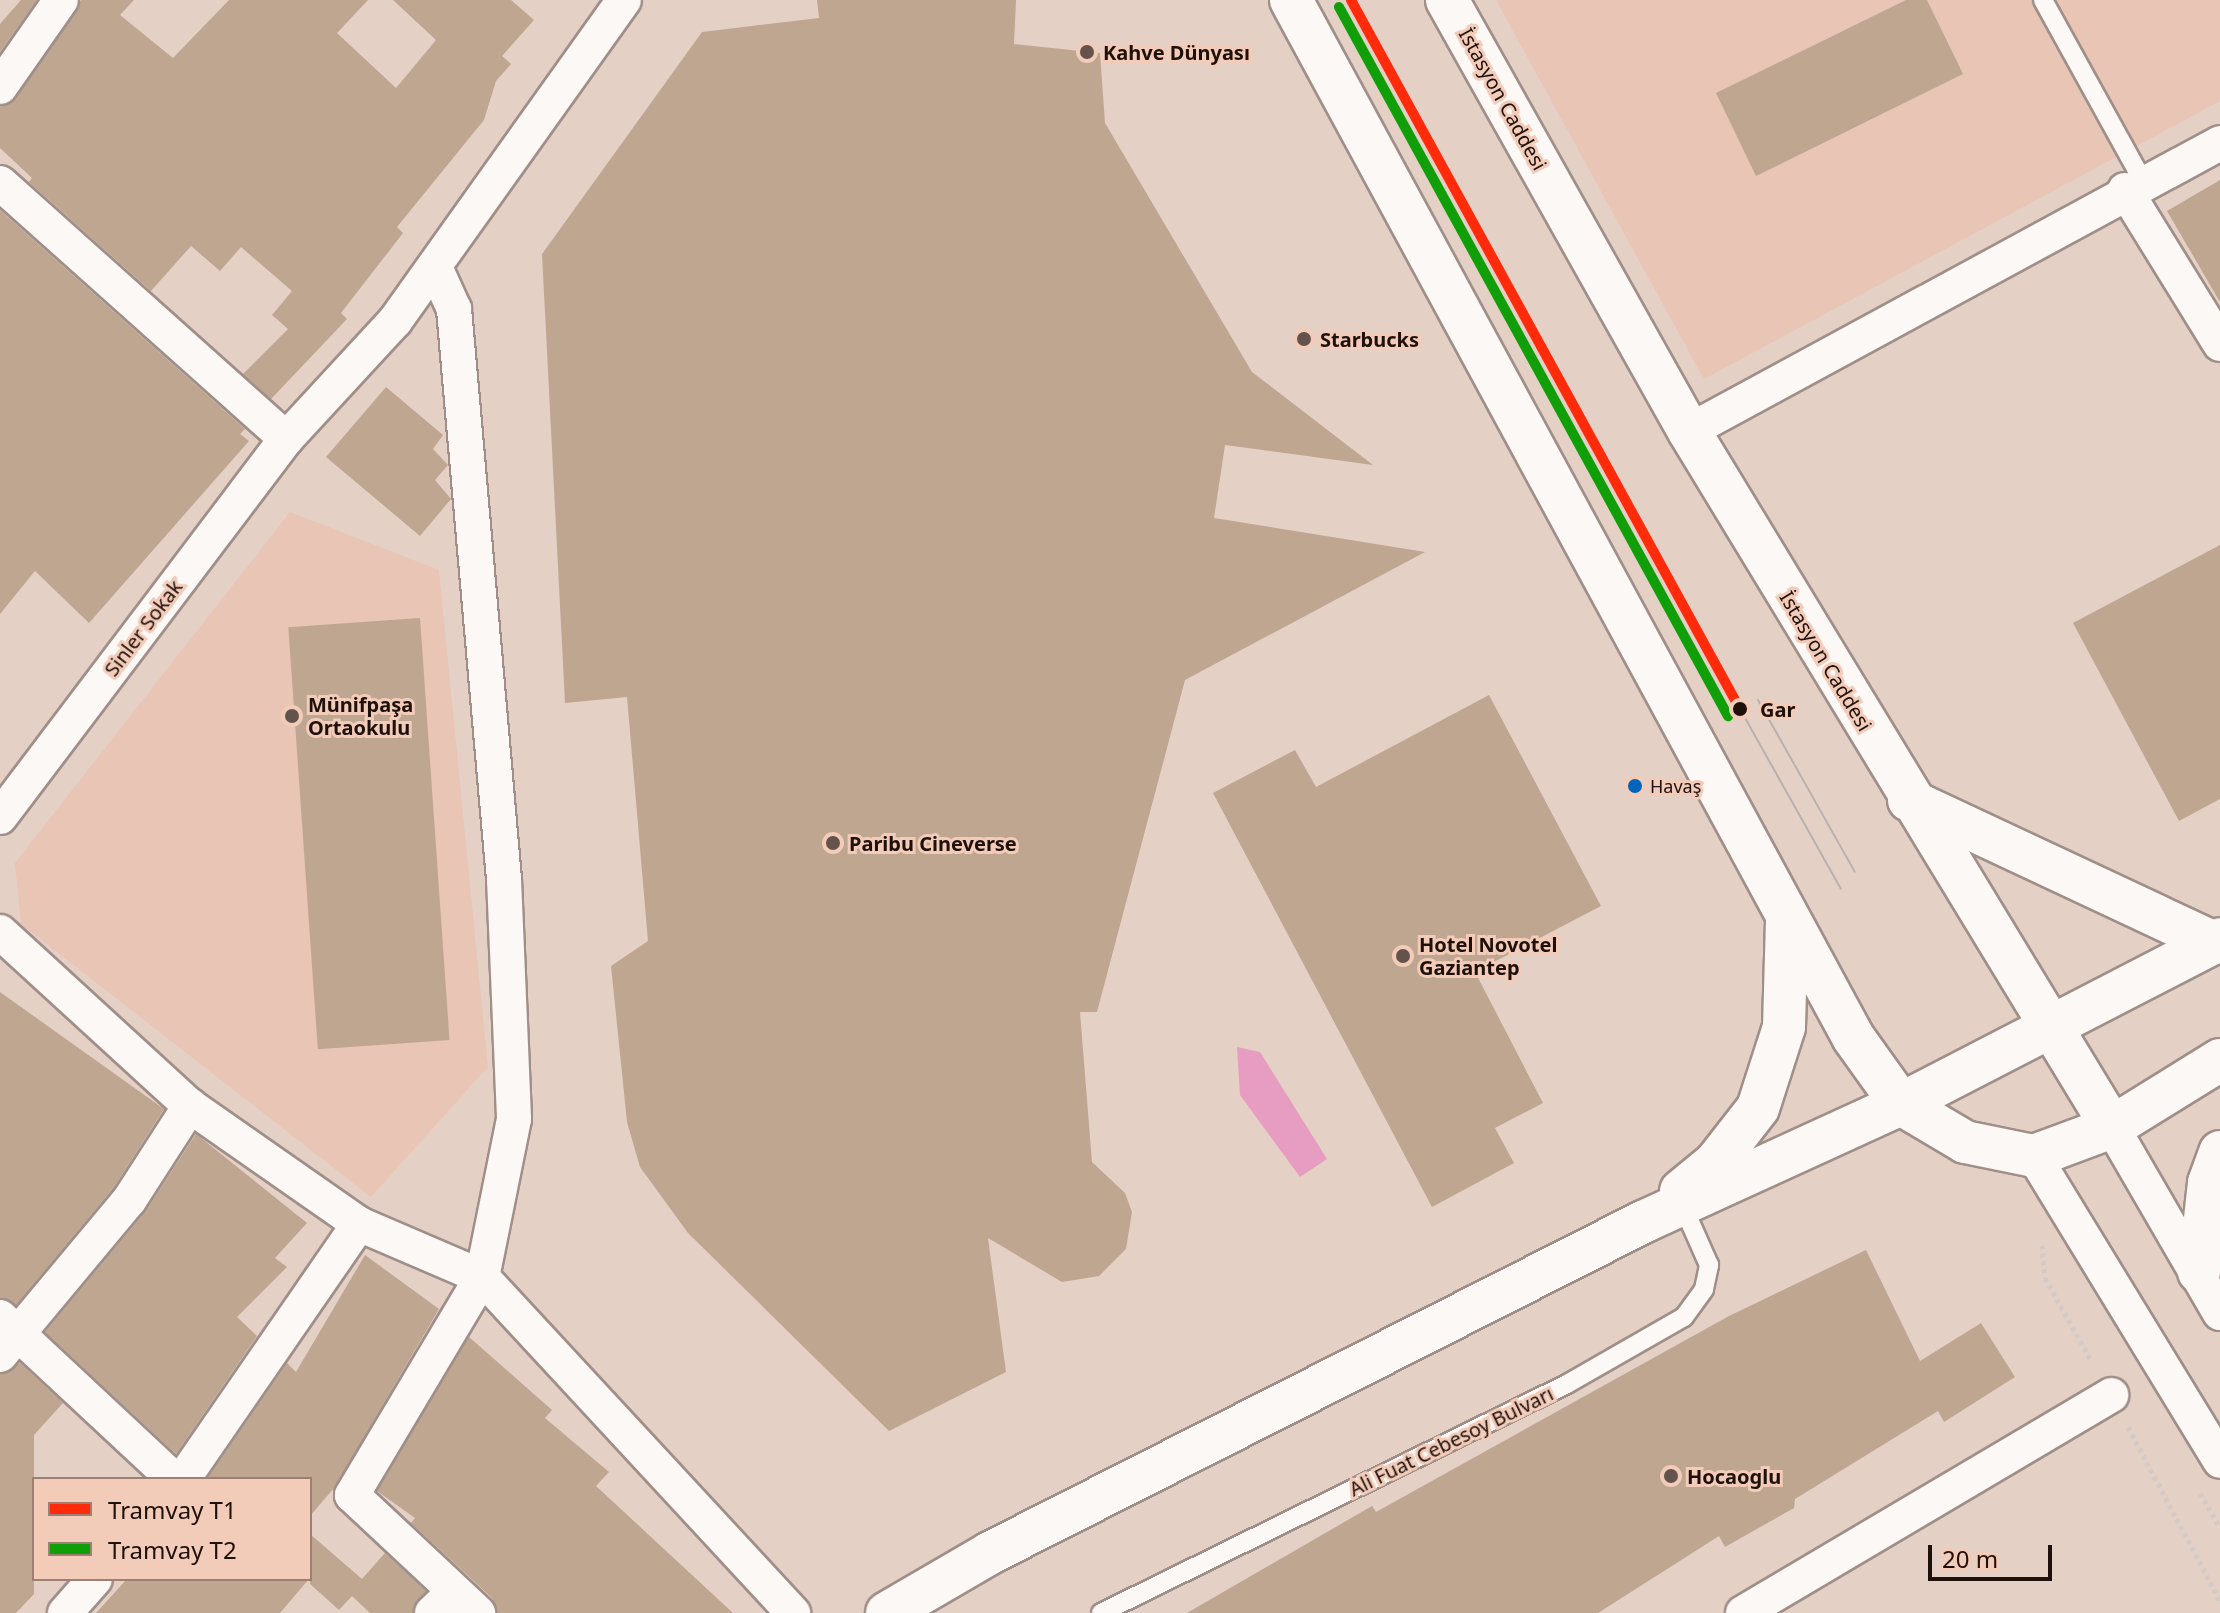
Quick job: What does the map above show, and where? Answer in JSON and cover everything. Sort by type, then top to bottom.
[{"type":"street","points":[[0,87],[61,0]]},
{"type":"street","points":[[1291,0],[1785,903],[1853,1037],[1901,1104],[1965,1142],[2034,1156],[2112,1127],[2220,1060]]},
{"type":"street","name":"İstasyon Caddesi","points":[[1447,0],[1689,431],[1909,800],[2112,1127],[2199,1272],[2220,1313]]},
{"type":"street","name":"Sinler Sokak","points":[[0,817],[286,439],[395,321],[617,3]]},
{"type":"street","points":[[1689,431],[2134,186],[2220,143]]},
{"type":"street","points":[[0,183],[286,439]]},
{"type":"street","points":[[2134,186],[2220,344]]},
{"type":"street","points":[[435,267],[454,309],[504,879],[514,1119],[482,1277],[352,1495],[454,1606]]},
{"type":"street","points":[[1909,800],[2217,941]]},
{"type":"street","points":[[1643,1222],[1716,1162],[1758,1108],[1774,1067],[1789,986],[1785,903]]},
{"type":"street","points":[[0,932],[190,1106],[359,1224],[482,1277],[793,1613]]},
{"type":"street","points":[[887,1613],[990,1553],[1643,1222],[1901,1104],[2217,941]]},
{"type":"street","points":[[172,1477],[6,1335],[130,1199],[190,1106]]},
{"type":"street","points":[[2199,1272],[2209,1183],[2220,1152]]},
{"type":"street","points":[[2034,1156],[2220,1461]]},
{"type":"street","points":[[184,1477],[359,1224]]},
{"type":"street","points":[[1743,1613],[2111,1395]]},
{"type":"street","points":[[65,1613],[93,1581]]},
{"type":"lane","points":[[2043,0],[2134,186]]},
{"type":"lane","name":"Ali Fuat Cebesoy Bulvarı","points":[[1101,1613],[1567,1384],[1684,1317],[1704,1289],[1709,1265],[1682,1204]]},
{"type":"shaded area","points":[[1496,0],[2220,0],[2220,101],[1704,379]]},
{"type":"shaded area","name":"Münifpaşa Ortaokulu","points":[[290,512],[439,570],[488,1067],[371,1197],[21,924],[15,863]]},
{"type":"shaded area","points":[[1237,1047],[1260,1052],[1327,1159],[1300,1177],[1240,1095]]},
{"type":"building","points":[[21,0],[37,0],[0,52],[0,24]]},
{"type":"building","points":[[81,0],[134,0],[120,15],[173,58],[229,0],[368,0],[337,33],[396,88],[436,40],[393,0],[511,0],[534,20],[502,56],[511,64],[496,81],[484,120],[397,227],[403,233],[341,313],[347,319],[271,399],[243,374],[288,329],[272,315],[292,291],[241,247],[220,271],[191,246],[151,291],[29,182],[32,178],[0,148],[0,107],[16,98]]},
{"type":"building","points":[[817,0],[1016,0],[1014,44],[1100,53],[1105,123],[1252,372],[1373,465],[1225,445],[1214,518],[1425,552],[1185,680],[1097,1012],[1080,1012],[1092,1162],[1125,1193],[1132,1212],[1126,1249],[1099,1276],[1062,1282],[988,1238],[1006,1372],[889,1431],[688,1233],[640,1167],[627,1122],[611,966],[648,941],[627,697],[565,703],[542,254],[702,32],[819,18]]},
{"type":"building","points":[[1906,0],[1927,0],[1963,74],[1756,176],[1716,93]]},
{"type":"building","points":[[2220,180],[2220,302],[2167,211]]},
{"type":"building","points":[[0,210],[245,429],[240,434],[249,441],[89,623],[35,571],[0,614]]},
{"type":"building","points":[[386,387],[443,435],[433,449],[448,465],[435,480],[451,499],[420,536],[326,457]]},
{"type":"building","points":[[2220,545],[2220,799],[2179,821],[2073,623]]},
{"type":"building","points":[[420,618],[450,1040],[318,1049],[288,627]]},
{"type":"building","name":"Hotel Novotel Gaziantep","points":[[1489,695],[1601,906],[1475,972],[1543,1103],[1495,1128],[1514,1163],[1432,1207],[1213,793],[1295,750],[1316,787]]},
{"type":"building","points":[[0,992],[164,1109],[114,1187],[16,1305],[0,1298]]},
{"type":"building","points":[[196,1134],[307,1223],[275,1258],[287,1267],[237,1317],[257,1336],[176,1454],[45,1332],[145,1212]]},
{"type":"building","points":[[1866,1250],[1920,1361],[1981,1323],[2015,1377],[1944,1422],[1938,1411],[1795,1499],[1794,1508],[1725,1547],[1719,1536],[1598,1613],[1187,1613],[1372,1506],[1376,1512],[1729,1316]]},
{"type":"building","points":[[365,1255],[439,1309],[334,1488],[312,1514],[312,1477],[208,1477],[287,1363],[296,1372]]},
{"type":"building","points":[[469,1337],[552,1410],[545,1418],[609,1472],[596,1486],[733,1613],[497,1613],[492,1598],[411,1523],[415,1518],[377,1491]]},
{"type":"building","points":[[20,1363],[63,1403],[34,1435],[34,1594],[16,1613],[0,1613],[0,1374]]},
{"type":"building","points":[[312,1536],[362,1579],[385,1553],[426,1591],[413,1613],[370,1613],[352,1596],[339,1610],[310,1584]]},
{"type":"building","points":[[125,1581],[307,1581],[280,1613],[96,1613]]},
{"type":"tram line","name":"T1","points":[[1351,0],[1740,709]]},
{"type":"tram line","name":"T2","points":[[1339,7],[1728,716]]},
{"type":"tram line","points":[[1758,700],[1855,872]]},
{"type":"tram line","points":[[1740,709],[1841,889]]},
{"type":"place","name":"Kahve Dünyası","points":[[1087,52]]},
{"type":"place","name":"Starbucks","points":[[1304,339]]},
{"type":"place","name":"Gar","points":[[1740,709]]},
{"type":"place","name":"Münifpaşa Ortaokulu","points":[[292,716]]},
{"type":"place","name":"Havaş","points":[[1635,786]]},
{"type":"place","name":"Paribu Cineverse","points":[[833,843]]},
{"type":"place","name":"Hotel Novotel Gaziantep","points":[[1403,956]]},
{"type":"place","name":"Hocaoglu","points":[[1671,1476]]}]
